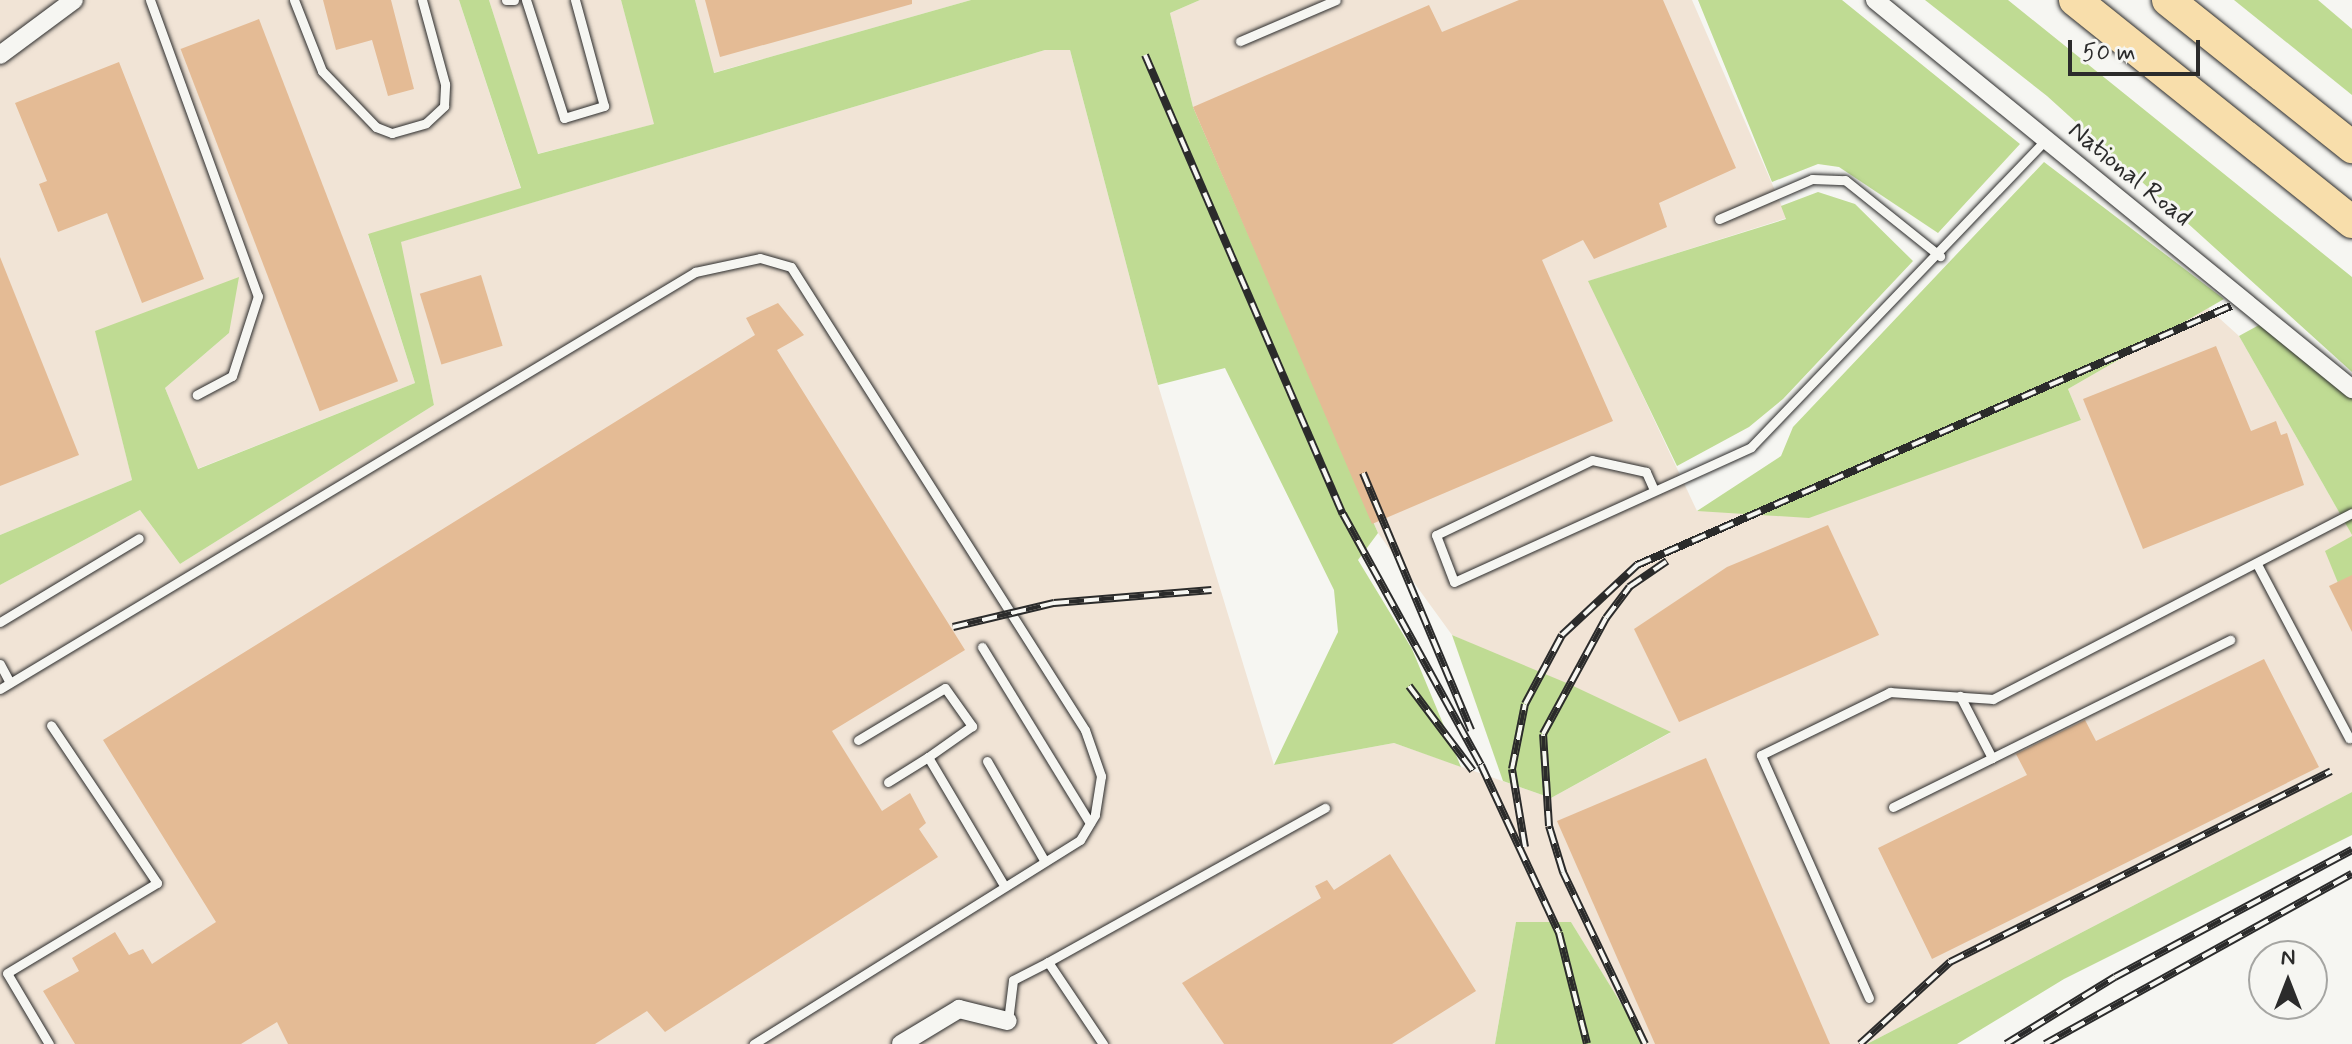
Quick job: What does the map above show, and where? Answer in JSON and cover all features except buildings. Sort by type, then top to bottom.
[{"type":"highway","points":[[2075,0],[2352,222]]},
{"type":"highway","points":[[2168,0],[2352,147]]},
{"type":"street","name":"National Road","points":[[1875,0],[2352,389]]},
{"type":"street","points":[[0,55],[71,1]]},
{"type":"street","points":[[901,1044],[959,1009],[1008,1021]]},
{"type":"lane","points":[[150,0],[258,296],[232,376],[197,395]]},
{"type":"lane","points":[[294,0],[322,71],[376,127],[392,133],[426,123],[444,106],[445,84],[422,0]]},
{"type":"lane","points":[[506,0],[514,0]]},
{"type":"lane","points":[[526,0],[564,118],[604,106],[575,0]]},
{"type":"lane","points":[[1240,41],[1336,0]]},
{"type":"lane","points":[[1654,490],[1646,472],[1592,460],[1436,535],[1454,582],[1654,490],[1769,433],[1940,256],[2045,140]]},
{"type":"lane","points":[[1719,219],[1812,179],[1845,180],[1940,256]]},
{"type":"lane","points":[[0,689],[695,272],[760,258],[791,267],[803,278],[1085,730],[1101,776],[1090,823],[1080,840],[1003,884],[754,1044]]},
{"type":"lane","points":[[1869,998],[1761,755],[1890,692],[1938,700],[1960,696],[1993,699],[2258,566],[2352,513]]},
{"type":"lane","points":[[0,622],[139,538]]},
{"type":"lane","points":[[2258,566],[2349,738]]},
{"type":"lane","points":[[1893,807],[2230,640]]},
{"type":"lane","points":[[982,647],[1090,823]]},
{"type":"lane","points":[[0,664],[10,683]]},
{"type":"lane","points":[[858,740],[945,688],[972,726],[888,782]]},
{"type":"lane","points":[[1960,696],[1992,758]]},
{"type":"lane","points":[[49,1044],[7,973],[157,883],[51,725]]},
{"type":"lane","points":[[928,757],[1003,884]]},
{"type":"lane","points":[[987,761],[1044,860]]},
{"type":"lane","points":[[1008,1021],[1013,980],[1325,808]]},
{"type":"lane","points":[[1048,962],[1103,1044]]},
{"type":"shaded area","points":[[0,0],[459,0],[521,189],[368,235],[415,383],[197,469],[165,388],[229,333],[96,331],[132,480],[0,535]]},
{"type":"shaded area","points":[[489,0],[621,0],[655,124],[537,154]]},
{"type":"shaded area","points":[[695,0],[971,0],[713,73]]},
{"type":"shaded area","points":[[1200,0],[1692,0],[1787,218],[1589,281],[1697,511],[2081,420],[2068,389],[2208,308],[2239,336],[2352,535],[2352,792],[1867,1044],[1646,1044],[1571,922],[1516,922],[1495,1044],[0,1044],[0,585],[140,510],[180,564],[434,405],[400,242],[1045,50],[1070,50],[1158,385],[1274,765],[1394,743],[1551,798],[1670,733],[1452,635],[1378,533],[1193,107],[1170,13]]},
{"type":"green space","points":[[459,0],[489,0],[538,154],[654,124],[621,0],[695,0],[714,73],[971,0],[1200,0],[1170,13],[1193,107],[1378,533],[1358,560],[1412,649],[1461,767],[1394,743],[1274,765],[1338,632],[1334,590],[1225,368],[1158,385],[1070,50],[1045,50],[401,242],[434,405],[180,564],[140,510],[0,585],[0,535],[132,480],[95,331],[239,277],[229,333],[165,388],[198,469],[415,383],[368,234],[521,188]]},
{"type":"green space","points":[[1698,0],[1842,0],[2020,144],[1938,233],[1839,167],[1818,164],[1772,182]]},
{"type":"green space","points":[[1925,0],[2008,0],[2352,277],[2352,372],[2047,96]]},
{"type":"green space","points":[[2234,0],[2318,0],[2352,29],[2352,95]]},
{"type":"green space","points":[[2044,162],[2224,299],[2068,389],[2081,420],[1809,518],[1697,511],[1781,456],[1793,427]]},
{"type":"green space","points":[[1818,192],[1855,204],[1913,261],[1783,399],[1749,427],[1677,466],[1588,281],[1786,219],[1781,206]]},
{"type":"green space","points":[[2259,325],[2352,395],[2352,535],[2239,336]]},
{"type":"green space","points":[[2352,536],[2352,576],[2338,583],[2325,551]]},
{"type":"green space","points":[[1452,635],[1569,684],[1671,732],[1551,798],[1503,781]]},
{"type":"green space","points":[[2352,792],[2352,835],[2064,979],[1957,1044],[1867,1044]]},
{"type":"green space","points":[[1516,922],[1571,922],[1646,1044],[1495,1044]]},
{"type":"railway","points":[[1145,55],[1343,514],[1481,765],[1559,933],[1587,1044]]},
{"type":"railway","points":[[1525,847],[1512,769],[1525,704],[1562,635],[1637,565],[2231,306]]},
{"type":"railway","points":[[1363,473],[1471,730]]},
{"type":"railway","points":[[1645,1044],[1563,872],[1549,826],[1543,734],[1606,618],[1629,587],[1667,561]]},
{"type":"railway","points":[[953,627],[1054,603],[1211,590]]},
{"type":"railway","points":[[1409,686],[1473,771]]},
{"type":"railway","points":[[1860,1044],[1950,962],[2331,771]]},
{"type":"railway","points":[[2006,1044],[2115,977],[2352,850]]},
{"type":"railway","points":[[2045,1044],[2352,874]]}]
